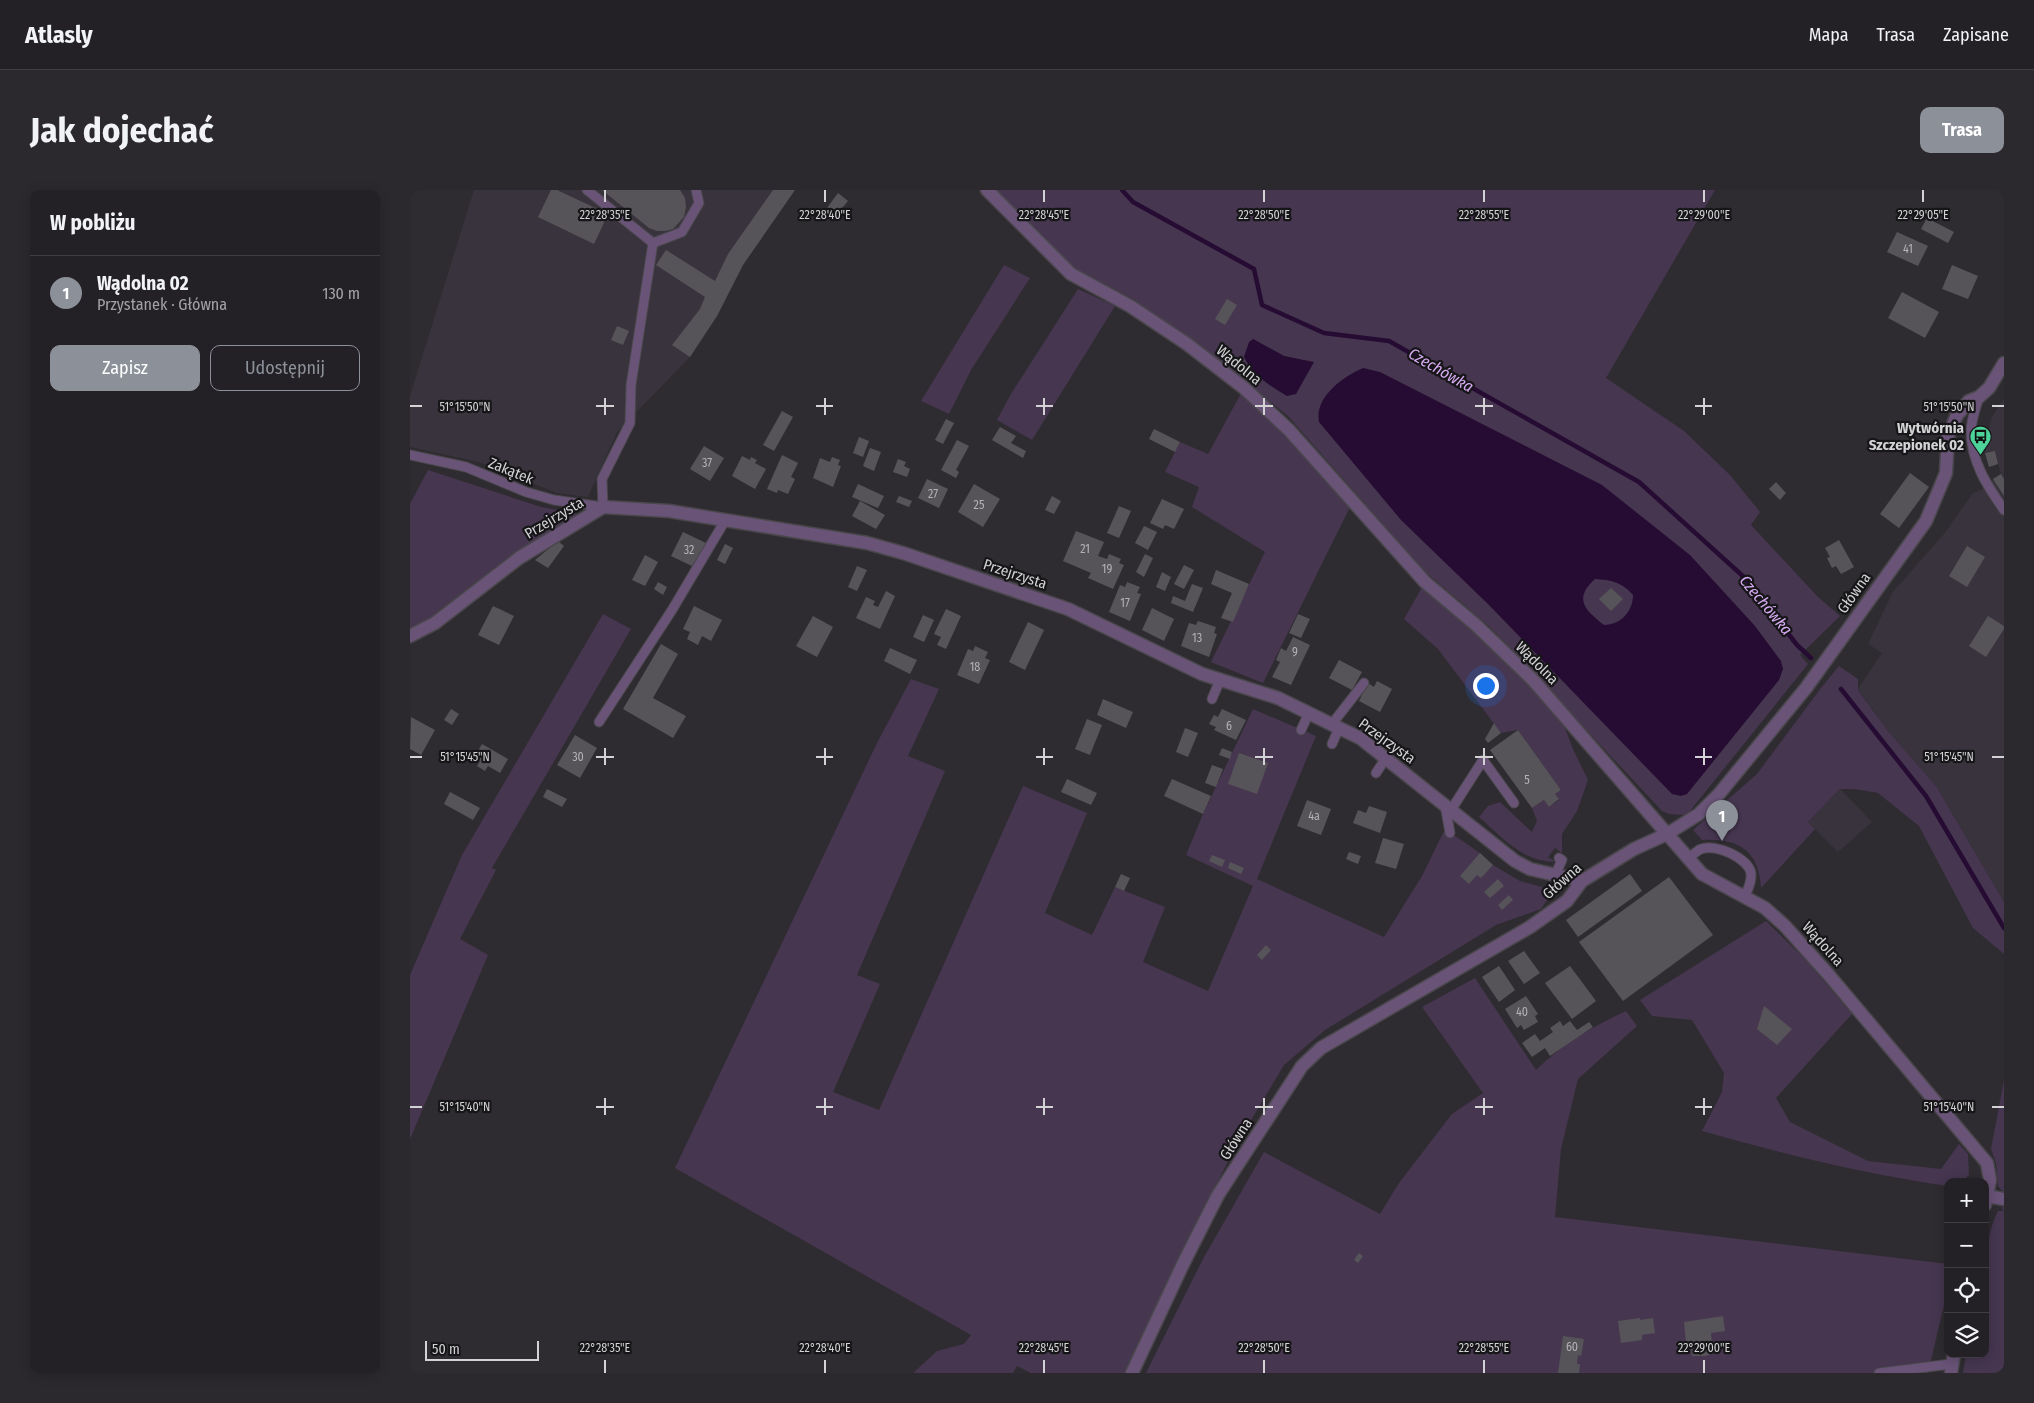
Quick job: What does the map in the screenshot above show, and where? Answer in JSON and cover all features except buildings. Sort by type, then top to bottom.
[{"type":"street","name":"Wądolna","points":[[987,190],[1071,274],[1130,306],[1186,344],[1244,388],[1290,430],[1425,582],[1476,625],[1533,680],[1702,874],[1765,908],[1797,940],[1983,1156],[1990,1174],[1989,1180]]},
{"type":"street","name":"Główna","points":[[1132,1373],[1218,1195],[1302,1066],[1321,1048],[1530,928],[1567,901],[1582,881],[1634,849],[1667,834],[1699,814],[1719,794],[1812,680],[1926,521],[1946,473],[1948,436],[1957,415],[1969,400],[1979,397],[1989,388],[2004,363]]},
{"type":"street","name":"Przejrzysta","points":[[410,636],[435,623],[520,558],[603,507],[669,511],[867,543],[903,552],[1068,609],[1202,674],[1278,698],[1360,738],[1515,861],[1530,869],[1582,881]]},
{"type":"street","name":"Wądolna","points":[[1989,1200],[2004,1199]]},
{"type":"lane","points":[[587,190],[653,243]]},
{"type":"lane","points":[[653,243],[682,232],[700,203],[696,190]]},
{"type":"lane","points":[[603,507],[602,479],[630,424],[632,385],[653,243]]},
{"type":"lane","points":[[1979,397],[1971,430],[1974,449],[1982,477],[2004,510]]},
{"type":"lane","name":"Zakątek","points":[[410,455],[466,467],[526,492],[554,500],[603,507]]},
{"type":"lane","points":[[599,722],[672,610],[726,519]]},
{"type":"lane","points":[[1212,699],[1220,680]]},
{"type":"lane","points":[[1332,744],[1336,726],[1364,683]]},
{"type":"lane","points":[[1301,730],[1309,713]]},
{"type":"lane","points":[[1376,773],[1386,758]]},
{"type":"lane","points":[[1450,833],[1448,808],[1483,760],[1514,803]]},
{"type":"lane","points":[[1688,859],[1701,849],[1717,848],[1745,862],[1751,872],[1751,883],[1745,896]]},
{"type":"lane","points":[[1555,875],[1562,860],[1559,858]]},
{"type":"lane","points":[[1879,1373],[1952,1364]]},
{"type":"shaded area","points":[[474,190],[795,190],[743,265],[717,316],[690,357],[617,432],[588,497],[557,493],[479,462],[410,447],[410,396]]},
{"type":"shaded area","points":[[993,190],[1715,190],[1606,378],[1684,431],[1730,475],[1760,512],[1751,525],[1818,597],[1840,616],[1800,655],[1808,664],[1690,811],[1684,815],[1669,814],[1662,811],[1490,627],[1422,569],[1288,416],[1212,355],[1133,299],[1068,266]],"holes":[[[1253,339],[1284,356],[1314,363],[1244,357]]]},
{"type":"shaded area","points":[[1004,265],[1030,278],[971,370],[949,414],[921,401]]},
{"type":"shaded area","points":[[1078,289],[1115,306],[1032,440],[997,420],[1011,394]]},
{"type":"shaded area","points":[[1253,339],[1284,356],[1314,362],[1296,394],[1287,396],[1268,384],[1252,369],[1244,357],[1249,342]]},
{"type":"shaded area","points":[[1363,368],[1380,372],[1602,485],[1690,555],[1755,626],[1781,661],[1783,669],[1779,680],[1687,794],[1681,796],[1672,794],[1489,605],[1401,520],[1319,422],[1319,413],[1325,397],[1331,389]],"holes":[[[1595,579],[1620,584],[1633,595],[1628,612],[1616,623],[1604,625],[1591,614],[1584,604],[1584,593]]]},
{"type":"shaded area","points":[[1244,388],[1353,501],[1263,683],[1211,662],[1265,552],[1192,507],[1199,487],[1165,472],[1180,442],[1208,454]]},
{"type":"shaded area","points":[[2004,398],[2004,902],[1936,786],[1888,731],[1858,689],[1882,653],[1868,644],[1893,592],[1944,534],[1973,493],[1988,487],[1993,479],[2001,474],[1995,451],[1985,453],[1991,419]]},
{"type":"shaded area","points":[[428,470],[541,507],[578,514],[511,555],[427,620],[410,629],[410,504]]},
{"type":"shaded area","points":[[1425,582],[1557,707],[1573,749],[1588,780],[1577,811],[1562,834],[1562,853],[1555,848],[1548,857],[1556,862],[1533,858],[1523,853],[1513,847],[1479,817],[1488,806],[1500,802],[1532,832],[1537,821],[1532,808],[1544,800],[1549,807],[1559,800],[1555,794],[1561,790],[1518,730],[1501,733],[1438,649],[1404,619]]},
{"type":"shaded area","points":[[603,614],[631,629],[492,868],[496,870],[460,939],[488,955],[410,1139],[410,975],[462,855]]},
{"type":"shaded area","points":[[1839,666],[1858,679],[1858,690],[1888,731],[1936,786],[2004,902],[2004,954],[1973,928],[1919,826],[1878,793],[1855,789],[1840,789],[1808,822],[1815,829],[1761,888],[1756,864],[1744,849],[1726,841],[1702,840],[1693,830],[1757,774]]},
{"type":"shaded area","points":[[911,679],[939,689],[908,756],[945,771],[857,975],[880,984],[833,1092],[879,1110],[1023,786],[1087,813],[1045,913],[1092,935],[1115,887],[1165,907],[1143,962],[1208,991],[1253,886],[1186,855],[1203,814],[1253,709],[1316,736],[1257,879],[1384,937],[1422,876],[1445,829],[1480,853],[1493,865],[1520,881],[1542,887],[1549,897],[1541,909],[1496,925],[1325,1030],[1284,1065],[1235,1147],[1125,1373],[1031,1373],[1017,1366],[1013,1373],[913,1373],[937,1351],[964,1344],[971,1335],[675,1168],[877,743]]},
{"type":"shaded area","points":[[1840,789],[1872,822],[1838,852],[1808,822]]},
{"type":"shaded area","points":[[1766,921],[1805,959],[1852,1014],[1776,1098],[1790,1122],[1868,1161],[1941,1169],[1959,1144],[1968,1154],[1969,1175],[1966,1178],[1944,1178],[1944,1185],[1886,1176],[1763,1148],[1702,1131],[1722,1092],[1724,1073],[1692,1020],[1652,1016],[1640,1000]]},
{"type":"shaded area","points":[[1475,978],[1536,1070],[1578,1037],[1626,1011],[1637,1026],[1578,1079],[1561,1149],[1555,1217],[1944,1264],[1944,1305],[1928,1373],[1146,1373],[1203,1259],[1264,1152],[1380,1214],[1399,1183],[1452,1114],[1483,1093],[1422,1007]]},
{"type":"shaded area","points":[[2004,1080],[2004,1193],[1998,1186],[1996,1163],[1991,1149]]},
{"type":"shaded area","points":[[2002,1207],[2004,1207],[2004,1373],[1963,1373],[1965,1358],[1989,1358],[1989,1239],[1998,1211],[2003,1211]]},
{"type":"waterway","name":"Czechówka","points":[[1122,190],[1133,202],[1254,269],[1262,305],[1324,333],[1389,341],[1639,482],[1745,578],[1797,645],[1811,658]]},
{"type":"waterway","name":"Czechówka","points":[[1841,689],[1926,796],[2004,928]]},
{"type":"place","name":"Wytwórnia Szczepionek 02","points":[[1980,456]]},
{"type":"place","name":"Wądolna 02","points":[[1722,841]]}]
